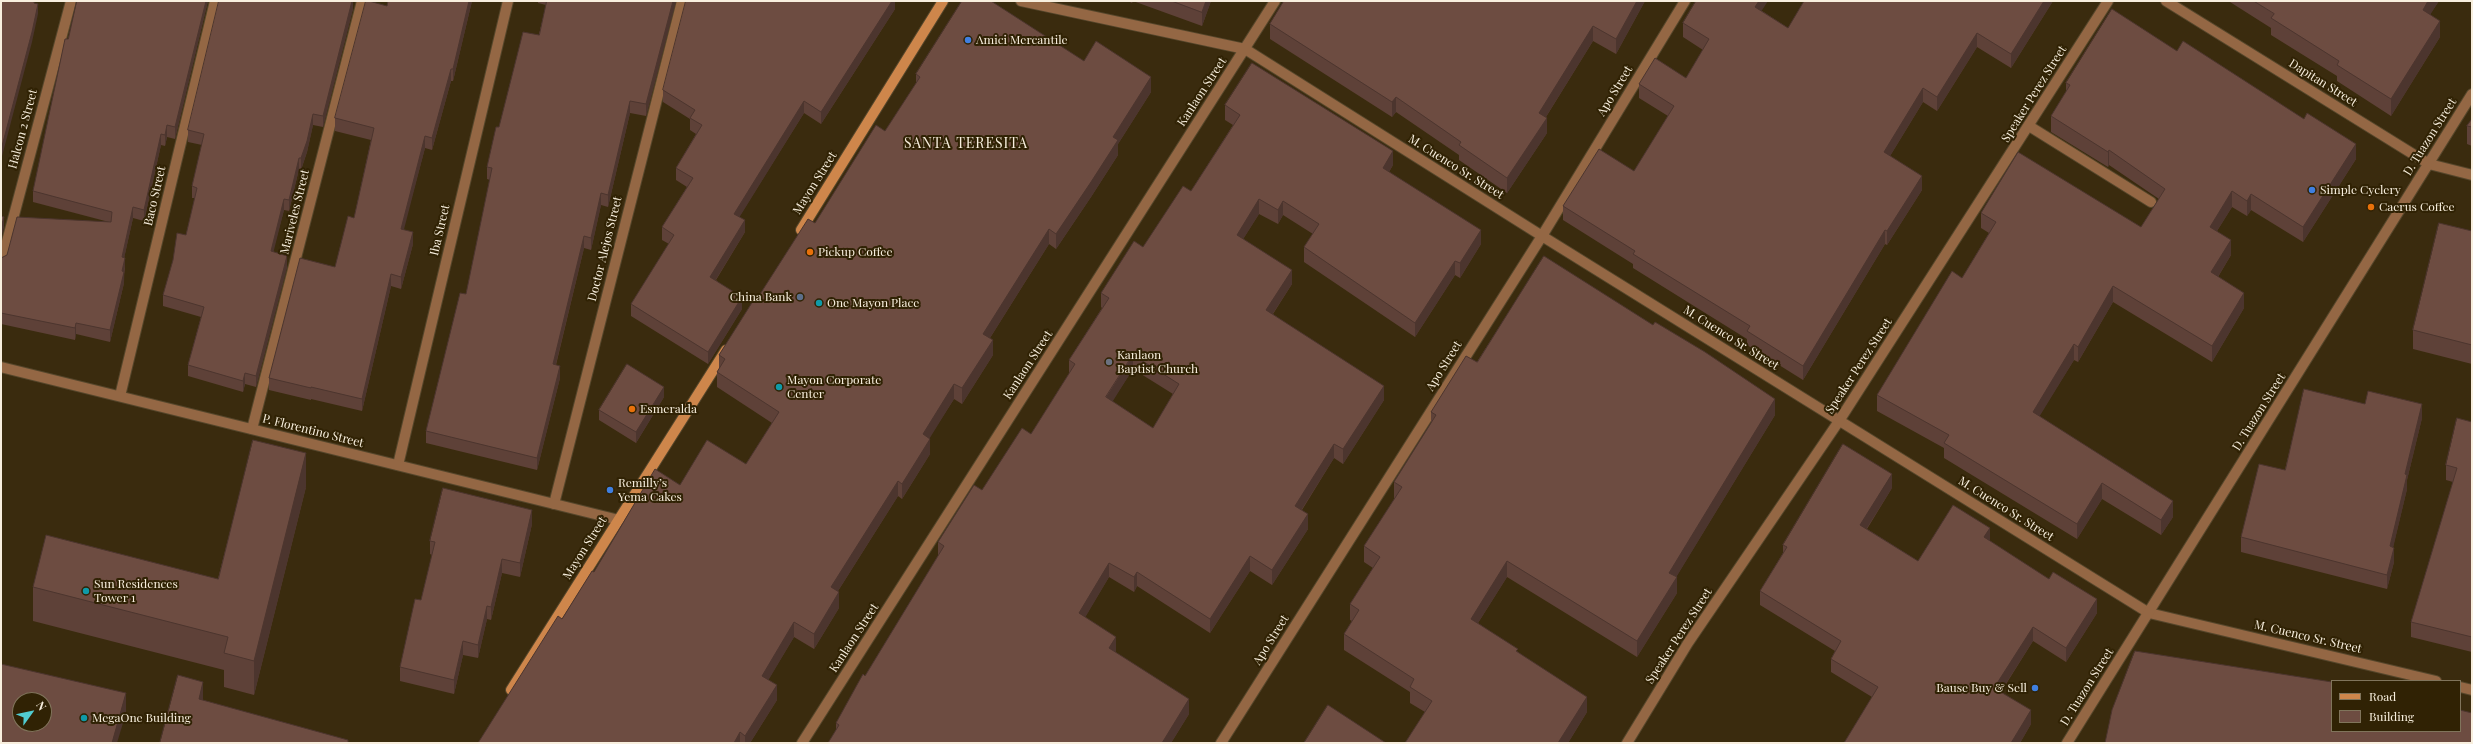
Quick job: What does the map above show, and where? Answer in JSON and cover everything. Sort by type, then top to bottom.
[{"type":"main road","name":"Mayon Street","points":[[797,237],[944,1]]},
{"type":"main road","name":"Mayon Street","points":[[504,702],[733,338]]},
{"type":"street","name":"Halcon 2 Street","points":[[1,264],[71,1]]},
{"type":"street","name":"Baco Street","points":[[120,396],[215,1]]},
{"type":"street","name":"Mariveles Street","points":[[252,429],[362,1]]},
{"type":"street","name":"Iba Street","points":[[398,465],[508,1]]},
{"type":"street","name":"Doctor Alejos Street","points":[[554,504],[682,1]]},
{"type":"street","name":"M. Cuenco Sr. Street","points":[[1021,1],[1246,49],[1542,236],[2149,613],[2432,680]]},
{"type":"street","name":"Kanlaon Street","points":[[802,743],[1246,49],[1275,1]]},
{"type":"street","name":"Apo Street","points":[[1221,743],[1542,236],[1685,1]]},
{"type":"street","name":"Speaker Perez Street","points":[[1627,743],[1688,643],[1839,421],[2108,1]]},
{"type":"street","name":"Dapitan Street","points":[[2166,1],[2429,164],[2472,175]]},
{"type":"street","name":"D. Tuazon Street","points":[[2067,743],[2472,94]]},
{"type":"street","points":[[2029,126],[2151,202]]},
{"type":"street","name":"P. Florentino Street","points":[[1,367],[618,520]]},
{"type":"street","points":[[2461,687],[2472,690]]},
{"type":"building","points":[[1,1],[34,1],[34,3],[38,4],[1,150]]},
{"type":"building","points":[[77,1],[206,1],[175,127],[167,125],[165,135],[161,134],[144,210],[133,207],[122,257],[125,258],[122,271],[124,272],[110,330],[76,323],[75,328],[1,313],[1,258],[7,255],[17,217],[111,222],[112,212],[33,191],[65,39],[68,39]]},
{"type":"building","points":[[219,1],[352,1],[323,116],[313,114],[307,141],[301,158],[299,158],[289,200],[284,199],[271,251],[287,256],[256,376],[245,373],[243,381],[188,365],[204,307],[163,295],[173,260],[177,233],[186,235],[197,188],[192,186],[204,134],[188,130]]},
{"type":"building","points":[[366,1],[387,6],[388,1],[469,1],[453,69],[451,69],[432,138],[425,136],[401,229],[413,232],[401,277],[391,274],[362,399],[269,378],[300,258],[335,267],[348,216],[354,218],[374,128],[335,118]]},
{"type":"building","points":[[547,1],[673,1],[646,104],[630,101],[608,195],[601,193],[591,238],[584,236],[553,364],[560,366],[537,458],[426,431],[460,293],[466,294],[492,168],[487,167],[496,127],[499,127],[523,32],[539,35]]},
{"type":"building","points":[[686,1],[892,1],[821,112],[804,101],[734,214],[745,220],[710,277],[742,297],[708,352],[631,304],[674,235],[662,227],[693,178],[676,168],[702,125],[690,118],[695,110],[663,90]]},
{"type":"building","points":[[962,1],[991,1],[1084,61],[1096,41],[1151,77],[1113,137],[1118,140],[1091,182],[1056,234],[1049,229],[983,334],[993,340],[962,388],[954,384],[923,434],[930,439],[902,484],[898,481],[831,587],[839,592],[814,634],[794,622],[762,676],[777,685],[745,736],[740,732],[734,743],[478,743],[558,616],[562,619],[592,571],[594,572],[655,469],[680,485],[707,440],[746,464],[779,412],[717,372],[725,359],[719,355],[808,219],[815,223],[876,125],[885,131],[920,77],[916,74]]},
{"type":"building","points":[[1172,1],[1206,1],[1202,12]]},
{"type":"building","points":[[1284,1],[1637,1],[1616,39],[1593,26],[1539,113],[1547,118],[1507,178],[1459,145],[1461,142],[1396,97],[1392,102],[1270,24]]},
{"type":"building","points":[[1696,1],[1759,1],[1755,7],[1788,28],[1804,1],[2044,1],[2011,54],[1977,33],[1937,97],[1923,88],[1884,152],[1922,176],[1887,231],[1885,230],[1803,366],[1747,331],[1750,326],[1633,254],[1635,251],[1563,206],[1599,149],[1634,171],[1674,106],[1639,84],[1655,58],[1686,78],[1709,39],[1683,23]]},
{"type":"building","points":[[2254,1],[2428,1],[2423,10],[2440,21],[2391,99],[2337,65],[2339,61],[2271,18],[2274,14]]},
{"type":"building","points":[[2112,9],[2177,51],[2183,41],[2304,119],[2307,113],[2356,144],[2303,227],[2251,194],[2247,201],[2232,191],[2210,227],[2231,240],[2211,272],[2244,293],[2212,346],[2113,286],[2078,347],[2074,344],[2033,412],[2173,501],[2161,520],[2102,483],[2077,524],[1944,443],[1949,435],[1877,395],[1952,271],[1962,278],[1996,222],[1981,213],[2018,152],[2141,227],[2165,189],[2109,150],[2108,152],[2051,116],[2070,85],[2066,83]]},
{"type":"building","points":[[1252,63],[1393,151],[1383,168],[1481,230],[1460,263],[1455,261],[1415,323],[1304,247],[1319,224],[1283,201],[1278,210],[1259,199],[1237,235],[1292,270],[1266,310],[1384,386],[1343,449],[1334,444],[1295,506],[1308,514],[1272,570],[1250,556],[1210,619],[1137,572],[1134,577],[1109,563],[1079,613],[1116,637],[1109,648],[1189,699],[1162,743],[828,743],[839,725],[836,723],[863,674],[865,676],[944,546],[938,542],[974,485],[982,490],[1022,428],[1031,434],[1075,364],[1069,360],[1109,298],[1101,293],[1134,241],[1143,247],[1183,186],[1191,191],[1240,115],[1225,105]],"holes":[[[1133,355],[1179,384],[1153,428],[1106,397]]]},
{"type":"building","points":[[2472,119],[2472,127],[2467,126]]},
{"type":"building","points":[[1,216],[4,217],[1,228]]},
{"type":"building","points":[[2439,223],[2472,231],[2472,345],[2413,330]]},
{"type":"building","points":[[1544,256],[1653,325],[1655,322],[1705,352],[1775,399],[1669,573],[1677,577],[1637,641],[1507,561],[1471,619],[1518,649],[1516,651],[1587,697],[1558,743],[1405,743],[1432,701],[1410,687],[1414,679],[1344,634],[1359,610],[1350,604],[1380,557],[1364,546],[1402,487],[1394,482],[1436,415],[1431,412],[1466,356],[1477,362]]},
{"type":"building","name":"Esmeralda","points":[[627,364],[664,387],[636,432],[599,410]]},
{"type":"building","points":[[2304,389],[2365,404],[2368,391],[2422,404],[2390,546],[2394,548],[2387,575],[2241,537],[2259,464],[2285,470]]},
{"type":"building","points":[[2457,418],[2472,422],[2472,637],[2411,622],[2457,468],[2446,465]]},
{"type":"building","points":[[253,440],[306,453],[254,661],[224,653],[228,637],[33,587],[46,535],[218,579]]},
{"type":"building","points":[[1843,444],[1892,474],[1860,525],[1918,561],[1953,505],[1990,528],[1984,537],[2049,579],[2053,572],[2097,599],[2066,648],[2033,627],[1994,688],[2031,710],[2011,743],[1844,743],[1878,687],[1831,659],[1841,641],[1760,591],[1787,547],[1783,545]]},
{"type":"building","points":[[443,488],[532,510],[520,563],[502,559],[491,607],[487,606],[478,645],[463,641],[454,680],[400,667],[415,599],[421,600],[435,542],[430,541]]},
{"type":"building","points":[[2135,651],[2331,682],[2331,732],[2461,732],[2461,710],[2472,713],[2472,743],[2105,743],[2112,710]]},
{"type":"building","name":"MegaOne Building","points":[[1,664],[126,693],[112,743],[1,743]]},
{"type":"building","points":[[178,675],[203,682],[199,699],[348,740],[348,743],[160,743]]},
{"type":"building","points":[[1328,705],[1386,743],[1304,743]]},
{"type":"place","name":"Amici Mercantile","points":[[968,40]]},
{"type":"place","name":"Simple Cyclery","points":[[2312,190]]},
{"type":"place","name":"Caerus Coffee","points":[[2371,207]]},
{"type":"place","name":"Pickup Coffee","points":[[810,252]]},
{"type":"place","name":"China Bank","points":[[800,297]]},
{"type":"place","name":"One Mayon Place","points":[[819,303]]},
{"type":"place","name":"Kanlaon Baptist Church","points":[[1109,362]]},
{"type":"place","name":"Mayon Corporate Center","points":[[779,387]]},
{"type":"place","name":"Esmeralda","points":[[632,409]]},
{"type":"place","name":"Remilly’s Yema Cakes","points":[[610,490]]},
{"type":"place","name":"Sun Residences Tower 1","points":[[86,591]]},
{"type":"place","name":"Bause Buy & Sell","points":[[2035,688]]},
{"type":"place","name":"MegaOne Building","points":[[84,718]]},
{"type":"district","name":"SANTA TERESITA","points":[[966,144]]}]
